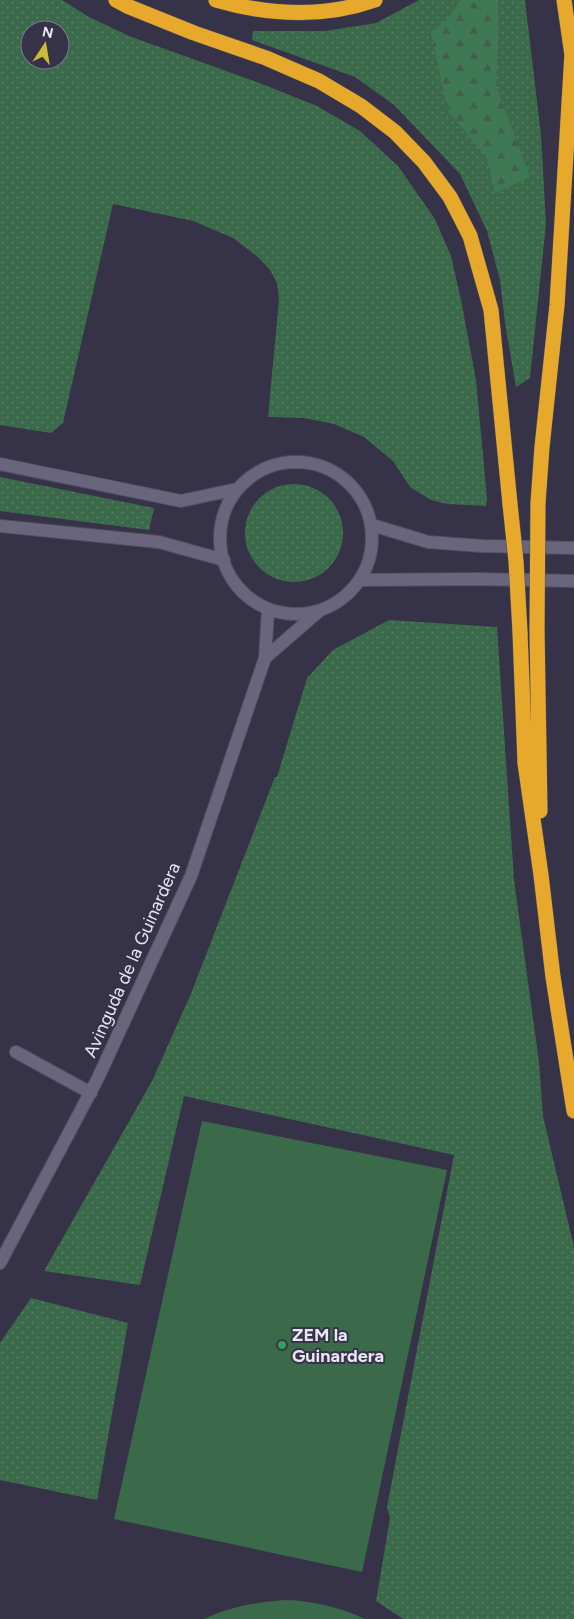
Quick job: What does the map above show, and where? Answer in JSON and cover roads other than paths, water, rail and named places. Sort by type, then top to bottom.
[{"type":"highway","points":[[116,0],[194,33],[266,58],[319,81],[361,106],[394,132],[424,162],[450,197],[470,236],[491,310],[516,562],[525,763],[553,977],[574,1111]]},
{"type":"highway","points":[[216,0],[264,10],[299,12],[329,11],[355,7],[375,0]]},
{"type":"highway","points":[[564,0],[574,71]]},
{"type":"highway","points":[[541,875],[536,630],[538,503],[560,266],[572,53]]},
{"type":"street","points":[[265,658],[318,612],[344,599],[361,580],[372,551],[372,525],[365,503],[346,480],[319,465],[287,462],[257,472],[237,489],[228,502],[219,528],[224,560],[241,592],[268,610],[288,615],[318,612]]},
{"type":"street","points":[[0,464],[181,501],[237,489]]},
{"type":"street","points":[[372,525],[428,542],[482,546],[574,548]]},
{"type":"street","points":[[0,526],[159,542],[224,560]]},
{"type":"street","points":[[361,580],[479,579],[574,582]]},
{"type":"street","name":"Avinguda de la Guinardera","points":[[0,1263],[90,1093],[191,876],[265,658],[268,610]]},
{"type":"street","points":[[16,1052],[90,1093]]},
{"type":"place","name":"ZEM la Guinardera","points":[[282,1345]]}]
